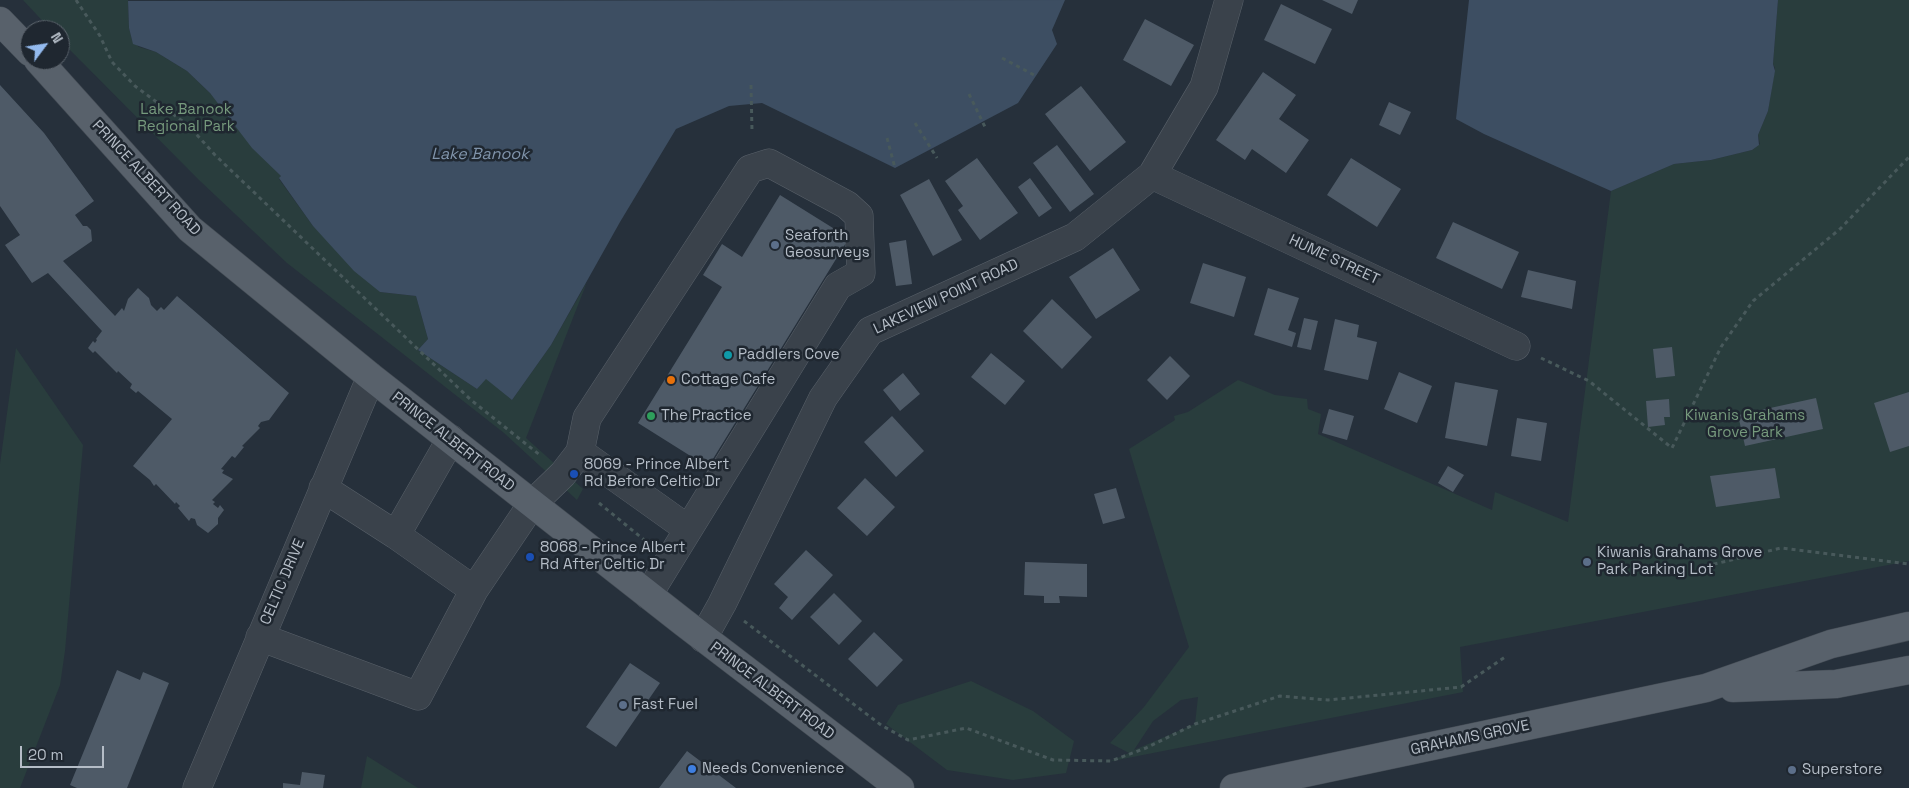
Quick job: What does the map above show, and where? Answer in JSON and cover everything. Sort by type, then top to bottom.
[{"type":"main road","points":[[0,21],[20,42]]},
{"type":"main road","name":"PRINCE ALBERT ROAD","points":[[47,70],[190,229],[371,377],[885,783]]},
{"type":"main road","name":"GRAHAMS GROVE","points":[[1234,788],[1706,688],[1831,644],[1909,626]]},
{"type":"main road","name":"GRAHAMS GROVE","points":[[1706,688],[1836,684],[1904,672]]},
{"type":"street","name":"LAKEVIEW POINT ROAD","points":[[703,638],[722,604],[824,398],[870,331],[1074,237],[1152,175],[1204,87],[1229,0]]},
{"type":"street","points":[[260,637],[418,696],[474,590],[532,504],[563,474],[580,452],[587,418],[750,169],[769,163],[847,205],[859,216],[861,273],[838,286],[648,595]]},
{"type":"street","name":"HUME STREET","points":[[1152,175],[1516,346]]},
{"type":"street","name":"CELTIC DRIVE","points":[[197,788],[371,377]]},
{"type":"street","points":[[396,535],[451,440]]},
{"type":"street","points":[[580,452],[688,529]]},
{"type":"street","points":[[323,488],[396,535],[474,590]]},
{"type":"path","points":[[1002,58],[1036,76]]},
{"type":"path","points":[[752,85],[752,131]]},
{"type":"path","points":[[969,94],[986,129]]},
{"type":"path","points":[[916,123],[937,158]]},
{"type":"path","points":[[887,138],[895,168]]},
{"type":"path","points":[[1516,346],[1589,381],[1672,448],[1721,347],[1753,301],[1840,229],[1909,157]]},
{"type":"path","points":[[1698,568],[1781,548],[1909,564]]},
{"type":"green space","name":"Lake Banook Regional Park","points":[[23,0],[128,0],[129,28],[132,40],[139,47],[156,52],[187,71],[210,93],[261,155],[281,176],[279,179],[313,226],[380,292],[416,296],[428,339],[418,350],[477,389],[486,378],[512,400],[551,345],[587,282],[526,438],[583,489],[577,500],[504,433],[287,263],[199,180],[70,50],[70,20],[42,20]]},
{"type":"green space","name":"Kiwanis Grahams Grove Park","points":[[1778,0],[1909,0],[1909,561],[1460,647],[1463,692],[1092,765],[1111,761],[1129,753],[1110,743],[1144,707],[1189,647],[1129,449],[1175,420],[1174,416],[1188,412],[1238,380],[1275,395],[1307,399],[1308,409],[1321,414],[1318,434],[1492,510],[1495,492],[1568,522],[1611,191],[1674,164],[1711,160],[1752,150],[1760,144],[1758,135],[1768,111],[1775,68],[1773,64]],"holes":[[[1198,697],[1195,724],[1134,750],[1153,721],[1181,700]]]},
{"type":"green space","points":[[16,348],[83,445],[65,651],[60,685],[20,788],[0,788],[0,464]]},
{"type":"green space","points":[[971,681],[1033,711],[1074,741],[1066,773],[1013,780],[947,770],[886,724],[898,705]]},
{"type":"green space","points":[[367,756],[418,788],[361,788]]},
{"type":"water","name":"Lake Banook","points":[[1065,0],[1052,30],[1057,44],[1018,103],[895,168],[762,103],[729,106],[676,129],[620,222],[551,345],[512,400],[486,379],[477,389],[418,350],[428,339],[416,296],[380,292],[354,271],[313,226],[279,178],[281,176],[252,148],[210,93],[187,71],[156,52],[133,44],[129,28],[128,1]]},
{"type":"water","points":[[1469,0],[1778,0],[1773,64],[1775,71],[1768,111],[1758,135],[1759,145],[1752,150],[1711,160],[1674,164],[1611,191],[1484,134],[1456,119]]},
{"type":"building","points":[[1322,0],[1358,0],[1352,14]]},
{"type":"building","points":[[1281,4],[1332,29],[1315,64],[1264,40]]},
{"type":"building","points":[[1145,19],[1194,45],[1171,86],[1123,60]]},
{"type":"building","points":[[1263,72],[1296,95],[1279,119],[1309,140],[1286,173],[1252,149],[1245,160],[1216,140]]},
{"type":"building","points":[[0,85],[44,133],[94,201],[75,215],[83,226],[87,226],[91,230],[92,241],[63,261],[115,316],[122,308],[124,311],[128,299],[138,288],[149,298],[151,305],[157,311],[161,307],[164,310],[177,296],[289,393],[269,420],[261,422],[258,426],[260,428],[242,446],[244,447],[235,458],[232,456],[221,469],[224,470],[222,473],[233,479],[212,500],[215,502],[213,504],[218,508],[220,505],[224,510],[218,518],[218,524],[208,533],[197,525],[195,519],[191,518],[189,521],[178,508],[180,506],[176,502],[175,504],[156,484],[154,486],[150,480],[133,466],[172,419],[138,391],[136,393],[130,388],[132,384],[118,371],[117,373],[95,351],[93,353],[88,348],[93,341],[95,343],[102,331],[48,273],[32,283],[5,245],[20,235],[0,206]]},
{"type":"building","points":[[1081,86],[1126,142],[1090,171],[1045,114]]},
{"type":"building","points":[[1389,102],[1411,112],[1400,135],[1379,125]]},
{"type":"building","points":[[1057,145],[1094,194],[1070,212],[1033,163]]},
{"type":"building","points":[[977,158],[1018,213],[980,240],[958,210],[963,206],[945,181]]},
{"type":"building","points":[[1351,158],[1401,189],[1377,227],[1327,195]]},
{"type":"building","points":[[1030,178],[1052,208],[1039,217],[1018,187]]},
{"type":"building","points":[[929,179],[962,240],[933,256],[900,195]]},
{"type":"building","name":"Paddlers Cove","points":[[780,195],[849,238],[708,467],[638,423],[722,287],[703,275],[722,244],[742,257]]},
{"type":"building","points":[[1453,222],[1519,252],[1502,289],[1436,258]]},
{"type":"building","points":[[906,240],[912,284],[896,286],[889,243]]},
{"type":"building","points":[[1113,248],[1140,290],[1096,319],[1069,277]]},
{"type":"building","points":[[1203,263],[1246,277],[1234,317],[1190,303]]},
{"type":"building","points":[[1528,270],[1576,281],[1572,309],[1521,297]]},
{"type":"building","points":[[1268,288],[1299,298],[1288,330],[1296,333],[1292,347],[1254,335]]},
{"type":"building","points":[[1052,299],[1092,337],[1062,369],[1023,331]]},
{"type":"building","points":[[1304,318],[1318,321],[1311,350],[1297,347]]},
{"type":"building","points":[[1335,319],[1359,325],[1357,337],[1377,342],[1368,380],[1324,370]]},
{"type":"building","points":[[1672,347],[1675,376],[1656,378],[1653,349]]},
{"type":"building","points":[[991,353],[1025,381],[1005,405],[971,377]]},
{"type":"building","points":[[1170,356],[1190,376],[1167,400],[1147,380]]},
{"type":"building","points":[[1399,372],[1432,386],[1417,423],[1384,409]]},
{"type":"building","points":[[903,373],[920,394],[900,411],[883,390]]},
{"type":"building","points":[[1455,382],[1498,390],[1487,446],[1445,438]]},
{"type":"building","points":[[1909,392],[1909,446],[1890,452],[1874,403]]},
{"type":"building","points":[[1816,398],[1823,429],[1745,446],[1738,415]]},
{"type":"building","points":[[1669,399],[1670,417],[1664,417],[1665,425],[1648,427],[1646,401]]},
{"type":"building","points":[[1329,409],[1354,416],[1347,440],[1322,433]]},
{"type":"building","points":[[892,416],[924,451],[896,477],[864,442]]},
{"type":"building","points":[[1517,418],[1547,423],[1541,461],[1511,456]]},
{"type":"building","points":[[1448,466],[1464,475],[1453,492],[1438,483]]},
{"type":"building","points":[[1775,468],[1780,498],[1716,507],[1710,476]]},
{"type":"building","points":[[865,478],[895,507],[867,536],[837,508]]},
{"type":"building","points":[[1116,488],[1125,518],[1103,524],[1094,494]]},
{"type":"building","points":[[806,550],[833,575],[792,620],[779,608],[788,597],[774,584]]},
{"type":"building","points":[[1025,562],[1087,564],[1087,597],[1059,596],[1060,603],[1044,603],[1044,596],[1024,595]]},
{"type":"building","points":[[834,593],[862,621],[839,645],[810,617]]},
{"type":"building","points":[[874,632],[903,660],[877,687],[848,659]]},
{"type":"building","name":"Fast Fuel","points":[[630,663],[660,683],[616,747],[586,727]]},
{"type":"building","points":[[117,670],[140,680],[143,672],[169,683],[127,788],[77,788],[70,785]]},
{"type":"building","name":"Needs Convenience","points":[[687,751],[736,788],[659,788]]},
{"type":"building","points":[[302,772],[325,775],[323,788],[283,788],[283,783],[300,785]]},
{"type":"place","name":"Seaforth Geosurveys","points":[[775,245]]},
{"type":"place","name":"Paddlers Cove","points":[[728,355]]},
{"type":"place","name":"Cottage Cafe","points":[[671,380]]},
{"type":"place","name":"The Practice","points":[[651,416]]},
{"type":"place","name":"8069 - Prince Albert Rd Before Celtic Dr","points":[[574,474]]},
{"type":"place","name":"8068 - Prince Albert Rd After Celtic Dr","points":[[530,557]]},
{"type":"place","name":"Kiwanis Grahams Grove Park Parking Lot","points":[[1587,562]]},
{"type":"place","name":"Fast Fuel","points":[[623,705]]},
{"type":"place","name":"Needs Convenience","points":[[692,769]]},
{"type":"place","name":"Superstore","points":[[1792,770]]}]
